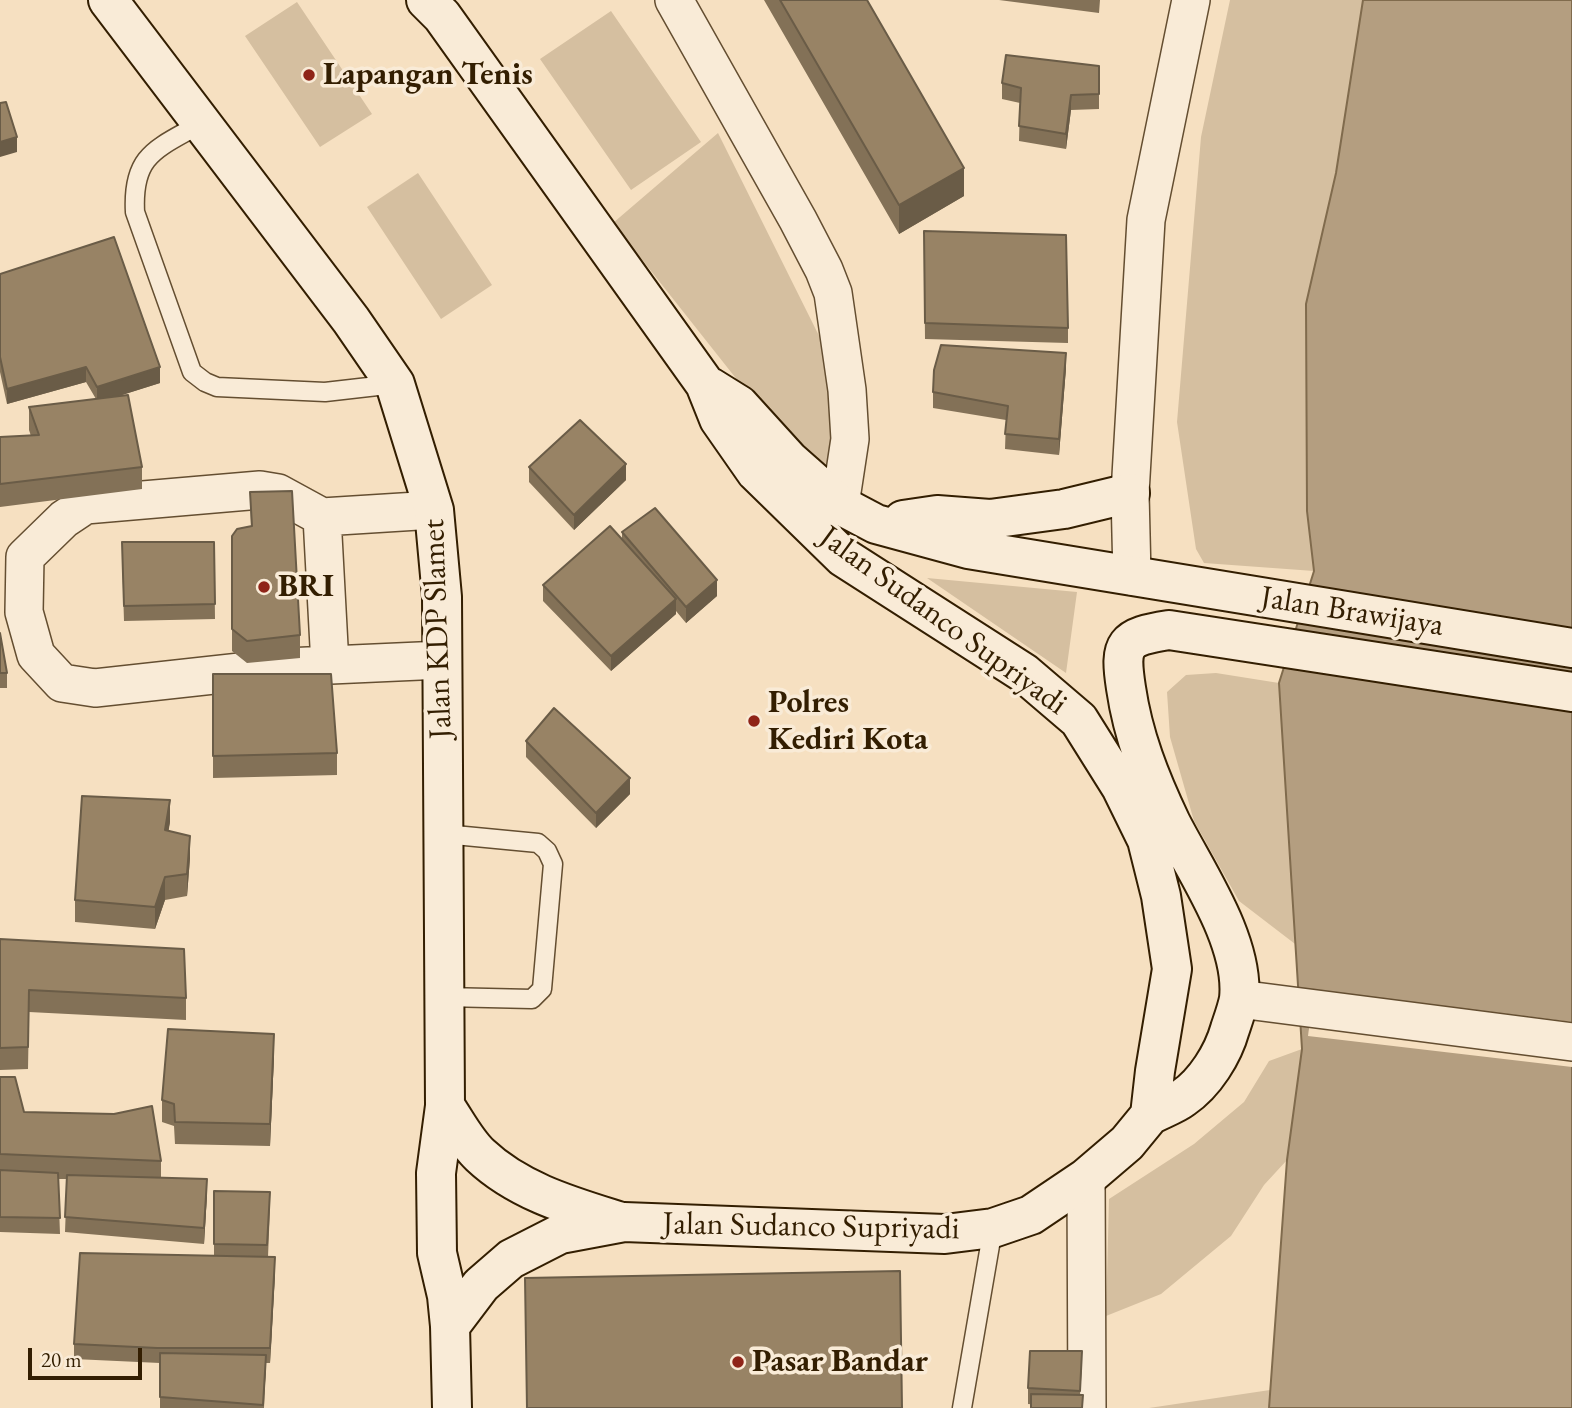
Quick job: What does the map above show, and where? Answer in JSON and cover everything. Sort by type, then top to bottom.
[{"type":"main road","name":"Jalan KDP Slamet","points":[[108,0],[343,309],[395,384],[434,510],[442,597],[444,834],[445,1106],[436,1173],[437,1253],[447,1296],[450,1326],[452,1408]]},
{"type":"main road","name":"Jalan Sudanco Supriyadi","points":[[426,0],[442,16],[705,384],[719,419],[755,472],[843,557],[1024,673],[1079,720],[1107,765],[1147,840],[1161,897],[1172,969],[1150,1115],[1127,1143],[1086,1178],[1031,1216],[993,1228],[945,1234],[624,1222]]},
{"type":"main road","name":"Jalan Brawijaya","points":[[705,384],[739,405],[789,460],[840,505],[876,524],[968,549],[1572,648]]},
{"type":"main road","points":[[876,524],[937,515],[990,519],[1064,509],[1130,493]]},
{"type":"main road","name":"Jalan Brawijaya","points":[[1239,999],[1237,967],[1222,918],[1171,822],[1149,774],[1131,722],[1121,659],[1127,645],[1141,634],[1169,630],[1572,692]]},
{"type":"main road","points":[[1150,1115],[1184,1098],[1209,1071],[1226,1044],[1239,999]]},
{"type":"main road","points":[[445,1106],[479,1155],[517,1183],[559,1202],[624,1222]]},
{"type":"main road","points":[[450,1326],[481,1285],[511,1259],[560,1234],[624,1222]]},
{"type":"street","points":[[674,0],[798,220],[833,293],[847,390],[850,439],[840,505]]},
{"type":"street","points":[[1132,576],[1130,493],[1146,220],[1191,0]]},
{"type":"street","points":[[434,510],[322,517],[278,494],[260,490],[85,505],[64,519],[25,557],[24,612],[36,655],[62,683],[84,687],[116,687],[286,667],[442,660]]},
{"type":"street","points":[[322,517],[330,665]]},
{"type":"street","points":[[1239,999],[1572,1042]]},
{"type":"street","points":[[1086,1178],[1087,1408]]},
{"type":"lane","points":[[201,124],[161,146],[140,167],[134,188],[135,212],[192,372],[205,383],[217,387],[326,392],[395,384]]},
{"type":"lane","points":[[444,834],[538,843],[547,851],[553,864],[542,989],[532,999],[444,997]]},
{"type":"lane","points":[[962,1408],[993,1228]]},
{"type":"shaded area","points":[[1230,0],[1363,0],[1336,173],[1306,304],[1307,511],[1314,571],[1204,563],[1196,549],[1177,422],[1201,137]]},
{"type":"shaded area","points":[[1363,0],[1572,0],[1572,1408],[1269,1408],[1287,1160],[1302,1049],[1279,683],[1314,571],[1307,511],[1306,304],[1336,173]]},
{"type":"shaded area","name":"Lapangan Tenis","points":[[297,2],[372,114],[320,147],[245,36]]},
{"type":"shaded area","points":[[611,11],[701,142],[631,190],[540,59]]},
{"type":"shaded area","points":[[718,133],[842,382],[832,475],[799,458],[613,223]]},
{"type":"shaded area","name":"Lapangan Tenis","points":[[418,173],[492,285],[441,319],[367,207]]},
{"type":"shaded area","points":[[927,578],[1077,592],[1066,673]]},
{"type":"shaded area","points":[[1216,673],[1279,683],[1299,947],[1239,901],[1194,821],[1170,737],[1167,692],[1186,675]]},
{"type":"shaded area","points":[[1302,1049],[1287,1160],[1264,1185],[1231,1236],[1161,1294],[1106,1316],[1109,1199],[1194,1144],[1244,1102],[1269,1061]]},
{"type":"shaded area","points":[[1270,1390],[1269,1408],[1149,1408]]},
{"type":"pier","points":[[1314,990],[1572,1022],[1572,1067],[1308,1036]]},
{"type":"building","points":[[780,0],[867,0],[964,168],[899,205]]},
{"type":"building","points":[[1006,55],[1099,66],[1099,94],[1071,95],[1066,134],[1019,126],[1021,88],[1002,83]]},
{"type":"building","points":[[6,102],[17,137],[0,142],[0,103]]},
{"type":"building","points":[[924,231],[1066,235],[1068,328],[925,323]]},
{"type":"building","points":[[114,237],[160,367],[97,387],[86,367],[7,389],[0,357],[0,274]]},
{"type":"building","points":[[941,345],[1066,353],[1059,439],[1005,434],[1008,406],[933,392],[934,370]]},
{"type":"building","points":[[128,395],[142,467],[0,484],[0,437],[39,435],[29,407]]},
{"type":"building","points":[[580,420],[626,464],[574,515],[529,467]]},
{"type":"building","name":"BRI","points":[[292,491],[300,635],[247,641],[232,629],[232,536],[237,529],[252,526],[250,492]]},
{"type":"building","points":[[655,508],[717,580],[686,607],[622,532]]},
{"type":"building","points":[[610,526],[676,599],[611,656],[543,585]]},
{"type":"building","points":[[122,542],[214,542],[215,604],[124,606]]},
{"type":"building","points":[[0,633],[7,673],[0,673]]},
{"type":"building","points":[[213,674],[331,674],[337,753],[213,756]]},
{"type":"building","points":[[554,708],[630,778],[596,813],[526,741]]},
{"type":"building","points":[[82,796],[170,800],[165,830],[190,836],[187,874],[165,877],[155,907],[75,900]]},
{"type":"building","points":[[0,939],[184,949],[186,998],[29,990],[28,1047],[0,1048]]},
{"type":"building","points":[[168,1029],[274,1034],[270,1124],[175,1122],[174,1104],[162,1100]]},
{"type":"building","points":[[0,1077],[15,1077],[24,1112],[114,1114],[152,1106],[161,1161],[0,1154]]},
{"type":"building","points":[[0,1170],[58,1173],[60,1218],[0,1217]]},
{"type":"building","points":[[67,1175],[207,1179],[204,1228],[65,1217]]},
{"type":"building","points":[[214,1191],[270,1192],[267,1245],[214,1244]]},
{"type":"building","points":[[80,1253],[275,1257],[270,1348],[157,1348],[74,1344]]},
{"type":"building","name":"Pasar Bandar","points":[[900,1271],[902,1408],[527,1408],[525,1278]]},
{"type":"building","points":[[1030,1351],[1082,1351],[1080,1391],[1028,1388]]},
{"type":"building","points":[[160,1353],[266,1355],[263,1405],[160,1397]]},
{"type":"building","points":[[1031,1394],[1083,1395],[1082,1408],[1031,1408]]},
{"type":"place","name":"Lapangan Tenis","points":[[309,75]]},
{"type":"place","name":"BRI","points":[[264,587]]},
{"type":"place","name":"Polres Kediri Kota","points":[[754,721]]},
{"type":"place","name":"Pasar Bandar","points":[[738,1362]]}]
